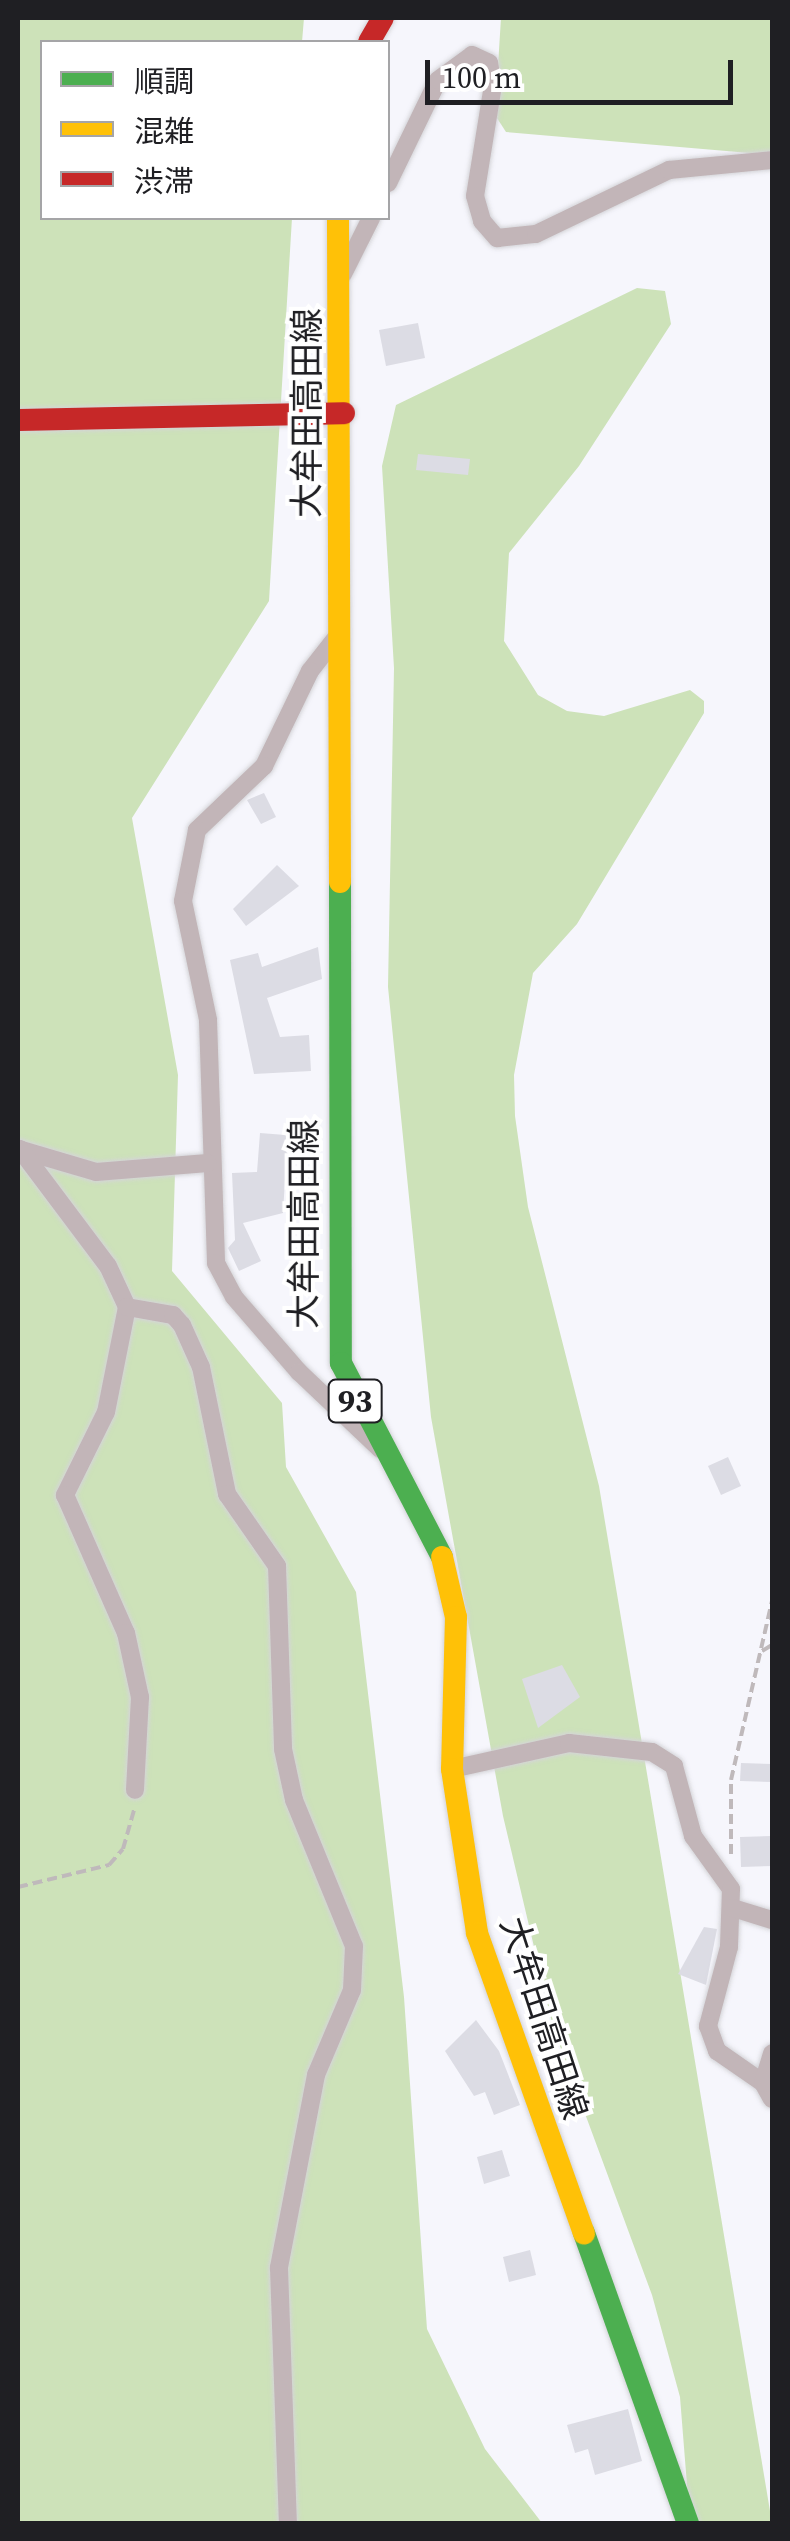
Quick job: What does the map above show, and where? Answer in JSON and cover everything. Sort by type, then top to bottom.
[{"type":"main road","points":[[369,40],[384,18]]},
{"type":"main road","name":"大牟田高田線","points":[[338,220],[343,274],[344,413],[339,633],[341,1363],[384,1452],[447,1566],[456,1617],[452,1768],[477,1934],[688,2524]]},
{"type":"main road","points":[[18,420],[344,413]]},
{"type":"street","points":[[390,179],[438,80],[472,55],[489,63],[493,86],[475,196],[482,221],[498,238],[536,234],[669,170],[772,160]]},
{"type":"street","points":[[343,274],[370,220]]},
{"type":"street","points":[[339,633],[310,671],[264,766],[188,845],[183,901],[208,1020],[210,1236],[234,1297],[384,1452]]},
{"type":"street","points":[[19,1149],[96,1172],[208,1163]]},
{"type":"street","points":[[19,1149],[108,1266],[127,1307],[111,1398],[65,1495],[126,1633],[140,1698],[135,1790]]},
{"type":"street","points":[[127,1307],[173,1315],[182,1325],[201,1366],[227,1494],[277,1566],[285,1610],[283,1749],[294,1800],[354,1946],[352,1990],[316,2075],[279,2268],[288,2524]]},
{"type":"street","points":[[452,1768],[569,1743],[652,1752],[674,1766],[692,1836],[732,1899],[772,1920]]},
{"type":"street","points":[[732,1899],[708,2026],[717,2052],[768,2091]]},
{"type":"street","points":[[768,2091],[772,2053]]},
{"type":"path","points":[[732,1899],[731,1780],[772,1601]]},
{"type":"path","points":[[762,1651],[772,1645]]},
{"type":"path","points":[[18,1886],[109,1865],[132,1826],[135,1790]]},
{"type":"green space","points":[[18,18],[304,18],[302,40],[40,40],[40,220],[292,220],[269,601],[132,818],[178,1075],[172,1271],[282,1403],[286,1467],[356,1592],[404,1997],[427,2329],[485,2449],[542,2523],[18,2523]]},
{"type":"green space","points":[[501,18],[772,18],[772,155],[506,132],[495,115]]},
{"type":"green space","points":[[637,288],[665,291],[671,324],[579,466],[509,553],[504,641],[538,695],[567,711],[604,716],[690,690],[704,701],[704,713],[577,924],[533,973],[514,1075],[515,1116],[528,1207],[599,1486],[772,2523],[690,2523],[680,2397],[652,2295],[553,2027],[503,1816],[431,1417],[388,987],[394,668],[382,466],[396,405]]},
{"type":"building","points":[[418,323],[425,358],[386,366],[379,330]]},
{"type":"building","points":[[418,454],[470,459],[468,475],[416,470]]},
{"type":"building","points":[[264,793],[276,817],[261,824],[247,800]]},
{"type":"building","points":[[277,865],[299,886],[246,926],[233,909]]},
{"type":"building","points":[[318,947],[322,979],[267,998],[280,1037],[309,1035],[311,1071],[254,1074],[230,960],[258,953],[262,967]]},
{"type":"building","points":[[260,1133],[298,1136],[295,1164],[286,1163],[283,1213],[243,1223],[261,1261],[239,1271],[228,1248],[235,1240],[232,1173],[257,1172]]},
{"type":"building","points":[[728,1457],[741,1486],[721,1495],[708,1466]]},
{"type":"building","points":[[562,1665],[580,1697],[538,1728],[522,1679]]},
{"type":"building","points":[[741,1763],[772,1764],[772,1782],[740,1781]]},
{"type":"building","points":[[771,1836],[772,1866],[741,1867],[740,1837]]},
{"type":"building","points":[[704,1927],[717,1929],[706,1985],[678,1974]]},
{"type":"building","points":[[476,2020],[499,2051],[520,2105],[494,2115],[485,2092],[474,2096],[445,2051]]},
{"type":"building","points":[[502,2150],[510,2176],[484,2184],[477,2157]]},
{"type":"building","points":[[530,2250],[536,2275],[509,2282],[503,2257]]},
{"type":"building","points":[[628,2409],[642,2461],[595,2475],[588,2449],[575,2453],[567,2425]]},
{"type":"traffic: fast","points":[[340,882],[341,1363],[442,1557]]},
{"type":"traffic: fast","points":[[584,2233],[688,2524]]},
{"type":"traffic: slow","points":[[338,220],[340,882]]},
{"type":"traffic: slow","points":[[442,1557],[456,1617],[452,1769],[477,1933],[584,2233]]},
{"type":"traffic: jam","points":[[370,40],[383,18]]},
{"type":"traffic: jam","points":[[18,420],[344,413]]}]
